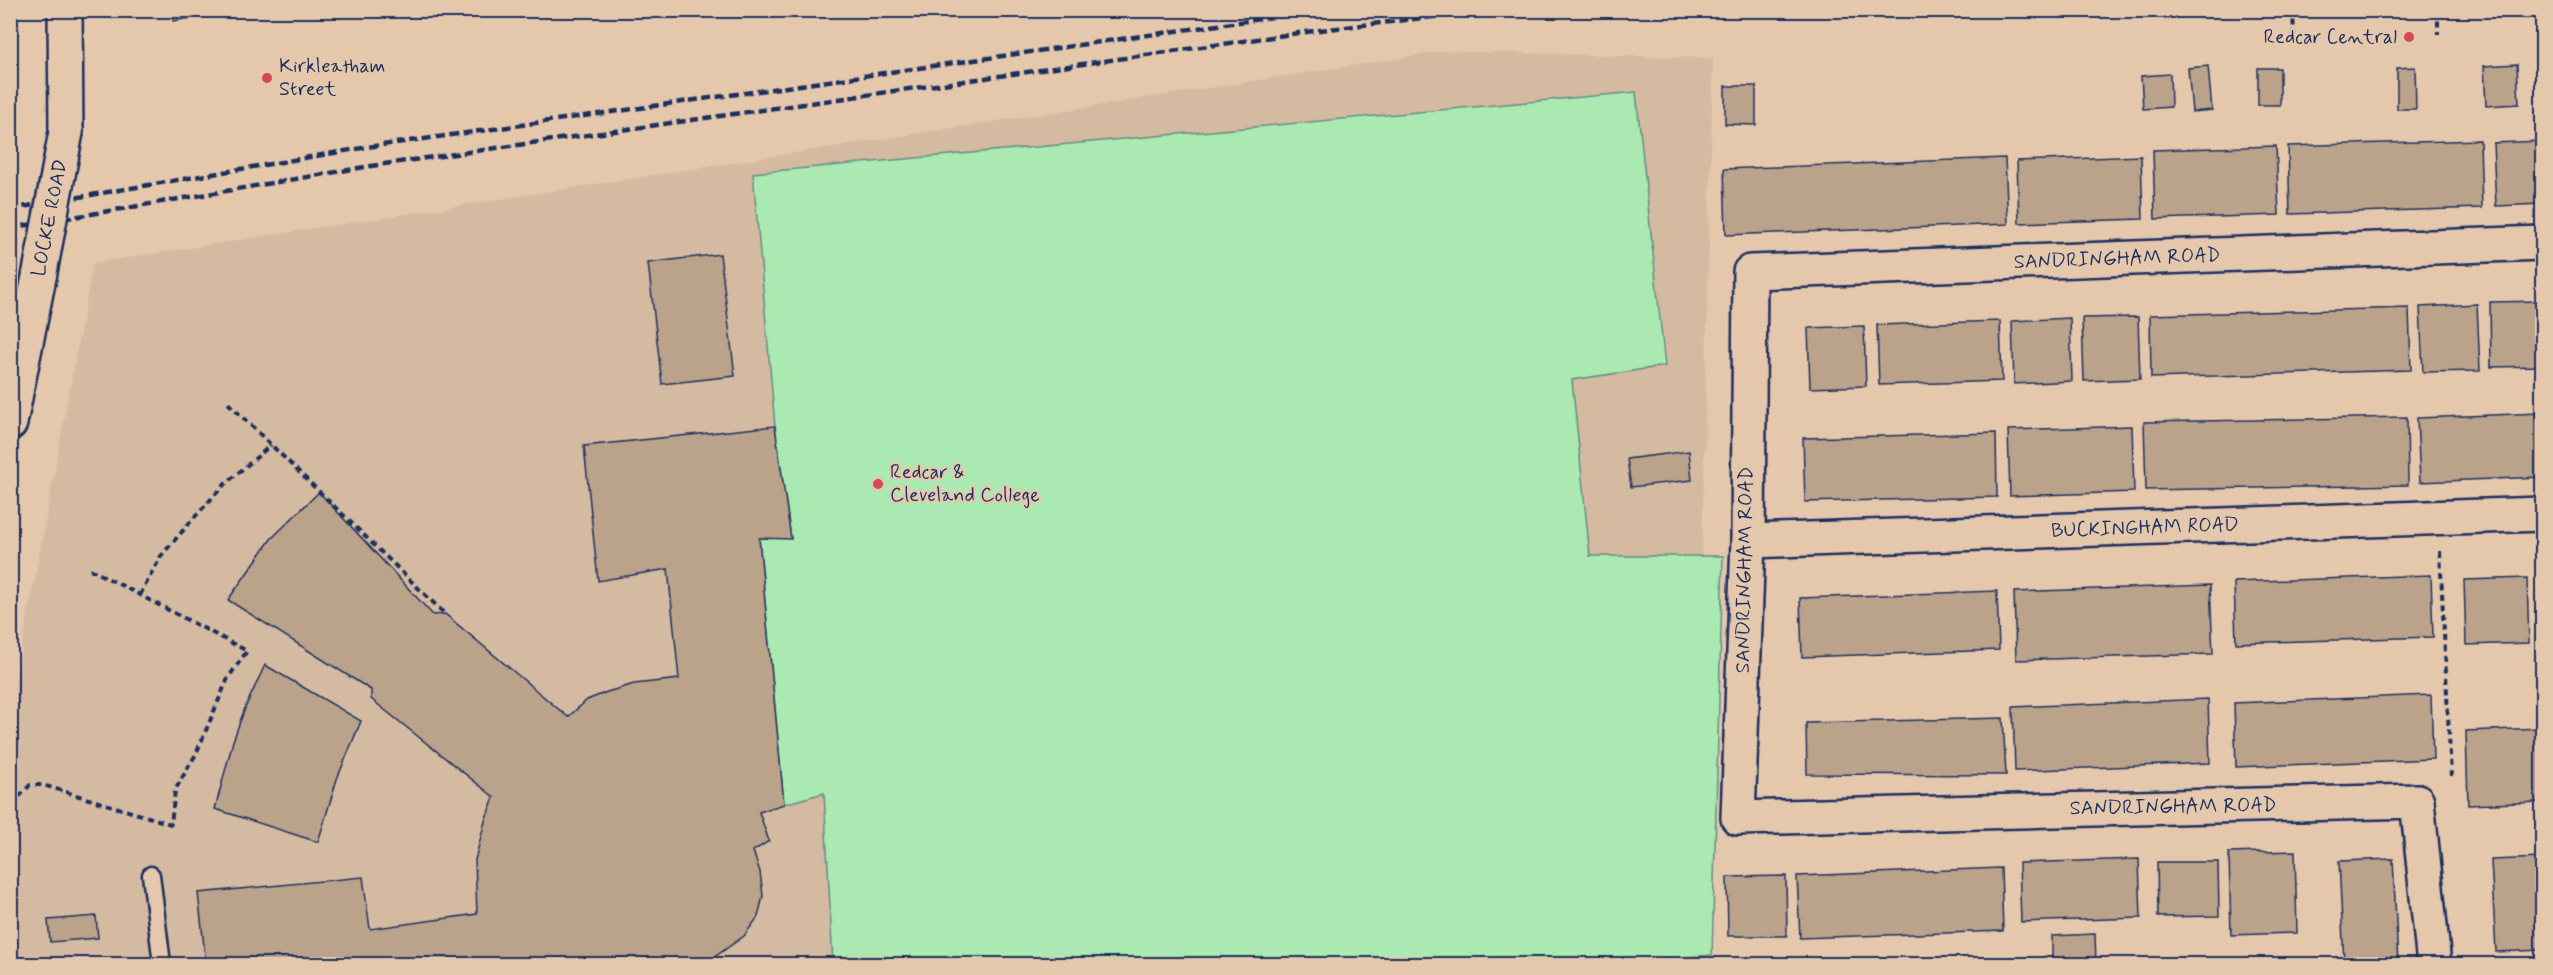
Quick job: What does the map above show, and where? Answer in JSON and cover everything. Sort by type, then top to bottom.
[{"type":"street","name":"LOCKE ROAD","points":[[10,423],[66,132],[65,10]]},
{"type":"street","name":"SANDRINGHAM ROAD","points":[[2434,964],[2416,801],[1738,818],[1748,541],[1750,272],[2542,243]]},
{"type":"street","name":"BUCKINGHAM ROAD","points":[[1748,541],[2542,514]]},
{"type":"lane","points":[[151,875],[162,964]]},
{"type":"path","points":[[2294,10],[2294,39]]},
{"type":"path","points":[[2438,10],[2439,34]]},
{"type":"path","points":[[228,404],[445,614]]},
{"type":"path","points":[[140,595],[161,556],[192,520],[224,485],[271,445]]},
{"type":"path","points":[[2437,518],[2451,776]]},
{"type":"path","points":[[10,815],[16,800],[30,785],[44,785],[171,824],[175,790],[196,754],[228,678],[247,651],[90,569]]},
{"type":"shaded area","name":"Redcar & Cleveland College","points":[[1444,51],[1713,58],[1693,964],[11,964],[11,706],[93,263]]},
{"type":"green space","points":[[1636,92],[1665,366],[1572,380],[1590,556],[1723,556],[1712,955],[1598,964],[833,964],[824,793],[784,804],[759,538],[791,538],[775,426],[753,173]]},
{"type":"building","points":[[171,10],[235,10],[235,11],[173,21]]},
{"type":"building","points":[[2517,64],[2519,104],[2486,106],[2484,66]]},
{"type":"building","points":[[2208,66],[2212,110],[2192,112],[2188,68]]},
{"type":"building","points":[[2415,67],[2416,109],[2397,109],[2397,68]]},
{"type":"building","points":[[2258,68],[2280,68],[2280,105],[2258,105]]},
{"type":"building","points":[[2170,74],[2171,107],[2143,109],[2141,76]]},
{"type":"building","points":[[1725,86],[1756,86],[1756,125],[1725,124]]},
{"type":"building","points":[[2480,140],[2482,208],[2290,214],[2288,146]]},
{"type":"building","points":[[2542,141],[2542,204],[2496,206],[2493,143]]},
{"type":"building","points":[[2276,146],[2279,215],[2155,219],[2153,150]]},
{"type":"building","points":[[2141,156],[2143,219],[2019,223],[2017,161]]},
{"type":"building","points":[[2005,158],[2008,224],[1726,235],[1724,169]]},
{"type":"building","points":[[720,254],[735,376],[662,384],[648,263]]},
{"type":"building","points":[[2542,301],[2542,366],[2491,367],[2490,302]]},
{"type":"building","points":[[2477,304],[2480,371],[2423,372],[2420,307]]},
{"type":"building","points":[[2409,308],[2411,370],[2151,378],[2150,315]]},
{"type":"building","points":[[2138,317],[2140,379],[2084,381],[2082,318]]},
{"type":"building","points":[[2070,318],[2072,381],[2014,384],[2012,321]]},
{"type":"building","points":[[2000,321],[2002,381],[1879,385],[1877,325]]},
{"type":"building","points":[[1864,326],[1866,386],[1810,388],[1808,328]]},
{"type":"building","points":[[2541,413],[2542,477],[2420,482],[2417,418]]},
{"type":"building","points":[[2407,417],[2408,485],[2146,490],[2144,422]]},
{"type":"building","points":[[775,426],[791,539],[759,538],[784,804],[759,812],[769,841],[753,851],[760,872],[763,896],[758,917],[744,936],[713,958],[686,961],[661,959],[658,964],[206,964],[198,893],[363,877],[370,929],[477,914],[475,860],[494,797],[371,699],[371,690],[228,600],[271,539],[319,492],[433,615],[445,614],[568,717],[587,700],[607,692],[634,684],[679,679],[668,569],[598,581],[584,446]]},
{"type":"building","points":[[2132,426],[2134,492],[2010,496],[2008,430]]},
{"type":"building","points":[[1996,433],[1997,497],[1805,502],[1803,438]]},
{"type":"building","points":[[1689,451],[1692,480],[1631,487],[1627,459]]},
{"type":"building","points":[[2431,575],[2433,637],[2236,643],[2234,582]]},
{"type":"building","points":[[2527,578],[2529,643],[2466,645],[2464,580]]},
{"type":"building","points":[[2210,585],[2213,654],[2016,660],[2014,592]]},
{"type":"building","points":[[1997,591],[1999,650],[1802,657],[1800,598]]},
{"type":"building","points":[[265,665],[361,721],[337,779],[318,842],[215,809],[233,741]]},
{"type":"building","points":[[2431,695],[2433,759],[2236,767],[2234,703]]},
{"type":"building","points":[[2208,699],[2210,763],[2015,771],[2013,707]]},
{"type":"building","points":[[2003,718],[2006,775],[1807,774],[1806,723]]},
{"type":"building","points":[[2542,728],[2542,802],[2468,805],[2466,731]]},
{"type":"building","points":[[2295,851],[2297,933],[2231,935],[2229,853]]},
{"type":"building","points":[[2542,858],[2542,950],[2496,952],[2491,860]]},
{"type":"building","points":[[2139,859],[2141,918],[2021,922],[2019,863]]},
{"type":"building","points":[[2393,859],[2398,964],[2344,964],[2339,861]]},
{"type":"building","points":[[2157,862],[2218,862],[2219,916],[2158,917]]},
{"type":"building","points":[[2001,868],[2003,931],[1800,938],[1797,876]]},
{"type":"building","points":[[1786,876],[1787,936],[1728,936],[1727,877]]},
{"type":"building","points":[[96,916],[98,938],[50,942],[48,920]]},
{"type":"building","points":[[2095,934],[2096,964],[2052,964],[2052,936]]},
{"type":"railway","points":[[10,209],[368,147],[1323,10]]},
{"type":"railway","points":[[10,228],[371,166],[1320,30],[1492,10]]},
{"type":"place","name":"Redcar Central","points":[[2409,37]]},
{"type":"place","name":"Kirkleatham Street","points":[[267,78]]},
{"type":"place","name":"Redcar & Cleveland College","points":[[878,484]]}]
